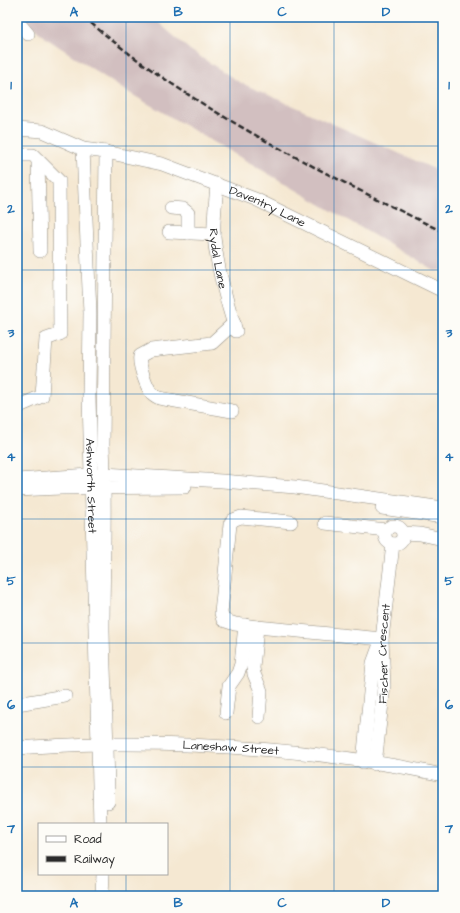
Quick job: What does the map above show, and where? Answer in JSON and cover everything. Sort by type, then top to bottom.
[{"type":"street","points":[[17,21],[28,34]]},
{"type":"street","name":"Daventry Lane","points":[[17,129],[42,132],[83,149],[106,152],[162,164],[217,184],[255,199],[443,291]]},
{"type":"street","name":"Ashworth Street","points":[[83,149],[90,313],[89,396],[91,474],[98,488]]},
{"type":"street","name":"Ashworth Street","points":[[100,823],[102,744],[98,488],[104,474],[103,397],[106,152]]},
{"type":"street","points":[[17,155],[33,155],[59,181],[60,334],[46,339],[42,396],[17,407]]},
{"type":"street","points":[[38,160],[40,251]]},
{"type":"street","name":"Rydal Lane","points":[[217,184],[214,234],[218,263],[235,328],[212,343],[151,350],[140,356],[139,361],[148,386],[154,396],[232,411]]},
{"type":"street","points":[[171,208],[183,209],[188,213],[188,233]]},
{"type":"street","points":[[169,232],[214,234]]},
{"type":"street","points":[[17,480],[91,474],[222,480],[295,487],[443,508]]},
{"type":"street","points":[[17,490],[61,488],[187,487],[294,495],[443,517]]},
{"type":"street","points":[[291,522],[241,517],[233,520],[230,524],[221,615],[222,618],[226,622],[251,626],[382,639]]},
{"type":"street","points":[[325,523],[386,530],[388,527],[396,526],[402,530],[402,540],[396,544],[389,543],[385,537],[386,530]]},
{"type":"street","points":[[403,533],[420,534],[443,539]]},
{"type":"street","name":"Fischer Crescent","points":[[369,763],[373,663],[382,639],[393,544]]},
{"type":"street","points":[[226,713],[229,686],[238,673],[251,626]]},
{"type":"street","points":[[251,626],[254,674],[262,691],[259,717]]},
{"type":"street","points":[[17,704],[65,696]]},
{"type":"street","name":"Ashworth Street","points":[[102,744],[108,823]]},
{"type":"street","name":"Laneshaw Street","points":[[17,748],[102,744],[217,746],[297,753],[397,766],[443,775]]},
{"type":"street","points":[[102,896],[103,875]]},
{"type":"shaded area","points":[[23,17],[152,17],[190,50],[239,82],[443,173],[443,270],[435,271],[121,88],[43,36]]},
{"type":"railway","points":[[84,17],[124,50],[211,109],[303,161],[443,232]]}]
